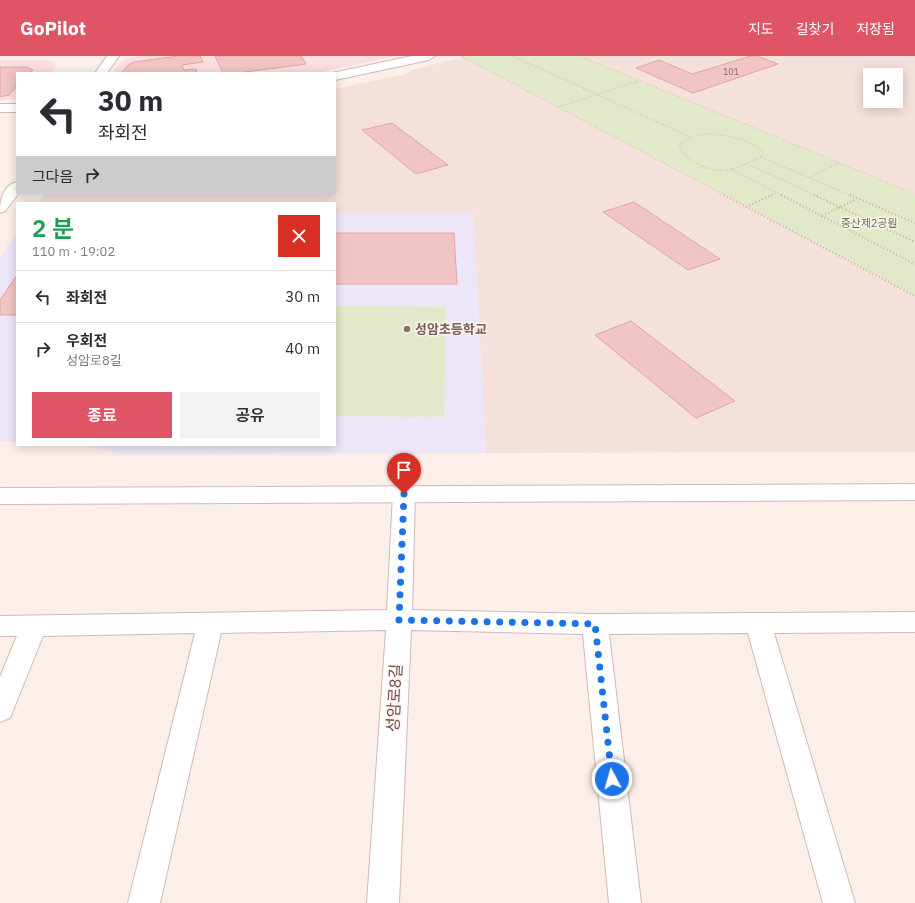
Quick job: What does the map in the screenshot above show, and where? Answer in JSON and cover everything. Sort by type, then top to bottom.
[{"type":"street","points":[[102,72],[113,56]]},
{"type":"street","points":[[336,76],[429,56]]},
{"type":"street","points":[[0,108],[16,108]]},
{"type":"street","points":[[0,208],[16,187]]},
{"type":"street","points":[[0,496],[915,492]]},
{"type":"street","name":"성암로8길","points":[[383,903],[399,620],[404,494]]},
{"type":"street","points":[[0,626],[399,620],[595,624],[915,622]]},
{"type":"street","points":[[144,903],[210,623]]},
{"type":"street","points":[[758,623],[839,903]]},
{"type":"street","points":[[595,624],[625,903]]},
{"type":"street","points":[[0,710],[34,625]]},
{"type":"path","points":[[461,56],[915,296]]},
{"type":"path","points":[[513,56],[690,136]]},
{"type":"path","points":[[580,56],[915,194]]},
{"type":"path","points":[[557,108],[639,80]]},
{"type":"path","points":[[717,134],[733,136],[758,146],[763,152],[761,157],[748,164],[731,169],[708,169],[688,158],[682,153],[679,146],[682,141],[690,136],[717,134]]},
{"type":"path","points":[[761,157],[915,223]]},
{"type":"path","points":[[808,178],[839,163]]},
{"type":"path","points":[[748,164],[915,242]]},
{"type":"path","points":[[731,169],[915,264]]},
{"type":"path","points":[[746,207],[777,193]]},
{"type":"path","points":[[822,216],[857,198]]},
{"type":"shaded area","points":[[138,56],[396,56],[322,72],[114,72],[120,62]]},
{"type":"shaded area","points":[[580,56],[915,56],[915,194]]},
{"type":"shaded area","points":[[463,57],[915,296],[915,452],[486,453],[473,213],[336,213],[336,202],[39,202],[44,194],[336,194],[336,89],[402,75],[415,69]]},
{"type":"shaded area","points":[[0,60],[48,60],[57,65],[52,72],[16,72],[16,99],[0,100]]},
{"type":"shaded area","name":"성암초등학교","points":[[336,213],[473,213],[486,453],[121,454],[92,446],[336,446]]},
{"type":"shaded area","points":[[16,234],[16,441],[0,441],[0,257]]},
{"type":"green space","name":"중산제2공원","points":[[461,56],[580,56],[915,194],[915,296]]},
{"type":"green space","points":[[336,306],[446,307],[444,417],[336,416]]},
{"type":"building","points":[[178,56],[200,56],[203,62],[182,65],[184,70],[196,69],[197,72],[122,72],[128,65],[134,62]]},
{"type":"building","points":[[215,56],[301,56],[306,64],[245,72],[223,72]]},
{"type":"building","points":[[751,56],[757,56],[778,64],[693,93],[636,68],[659,60],[692,74]]},
{"type":"building","points":[[0,67],[27,67],[33,70],[30,72],[16,72],[16,87],[9,95],[0,97]]},
{"type":"building","points":[[392,123],[448,165],[416,174],[362,130]]},
{"type":"building","points":[[634,202],[720,259],[688,270],[603,212]]},
{"type":"building","points":[[336,233],[454,233],[457,284],[336,284]]},
{"type":"building","points":[[16,276],[16,315],[0,315],[0,300]]},
{"type":"building","points":[[631,321],[735,401],[696,418],[595,335]]},
{"type":"place","name":"성암초등학교","points":[[407,329]]},
{"type":"route","points":[[404,494],[399,620],[595,624],[612,779]]}]
